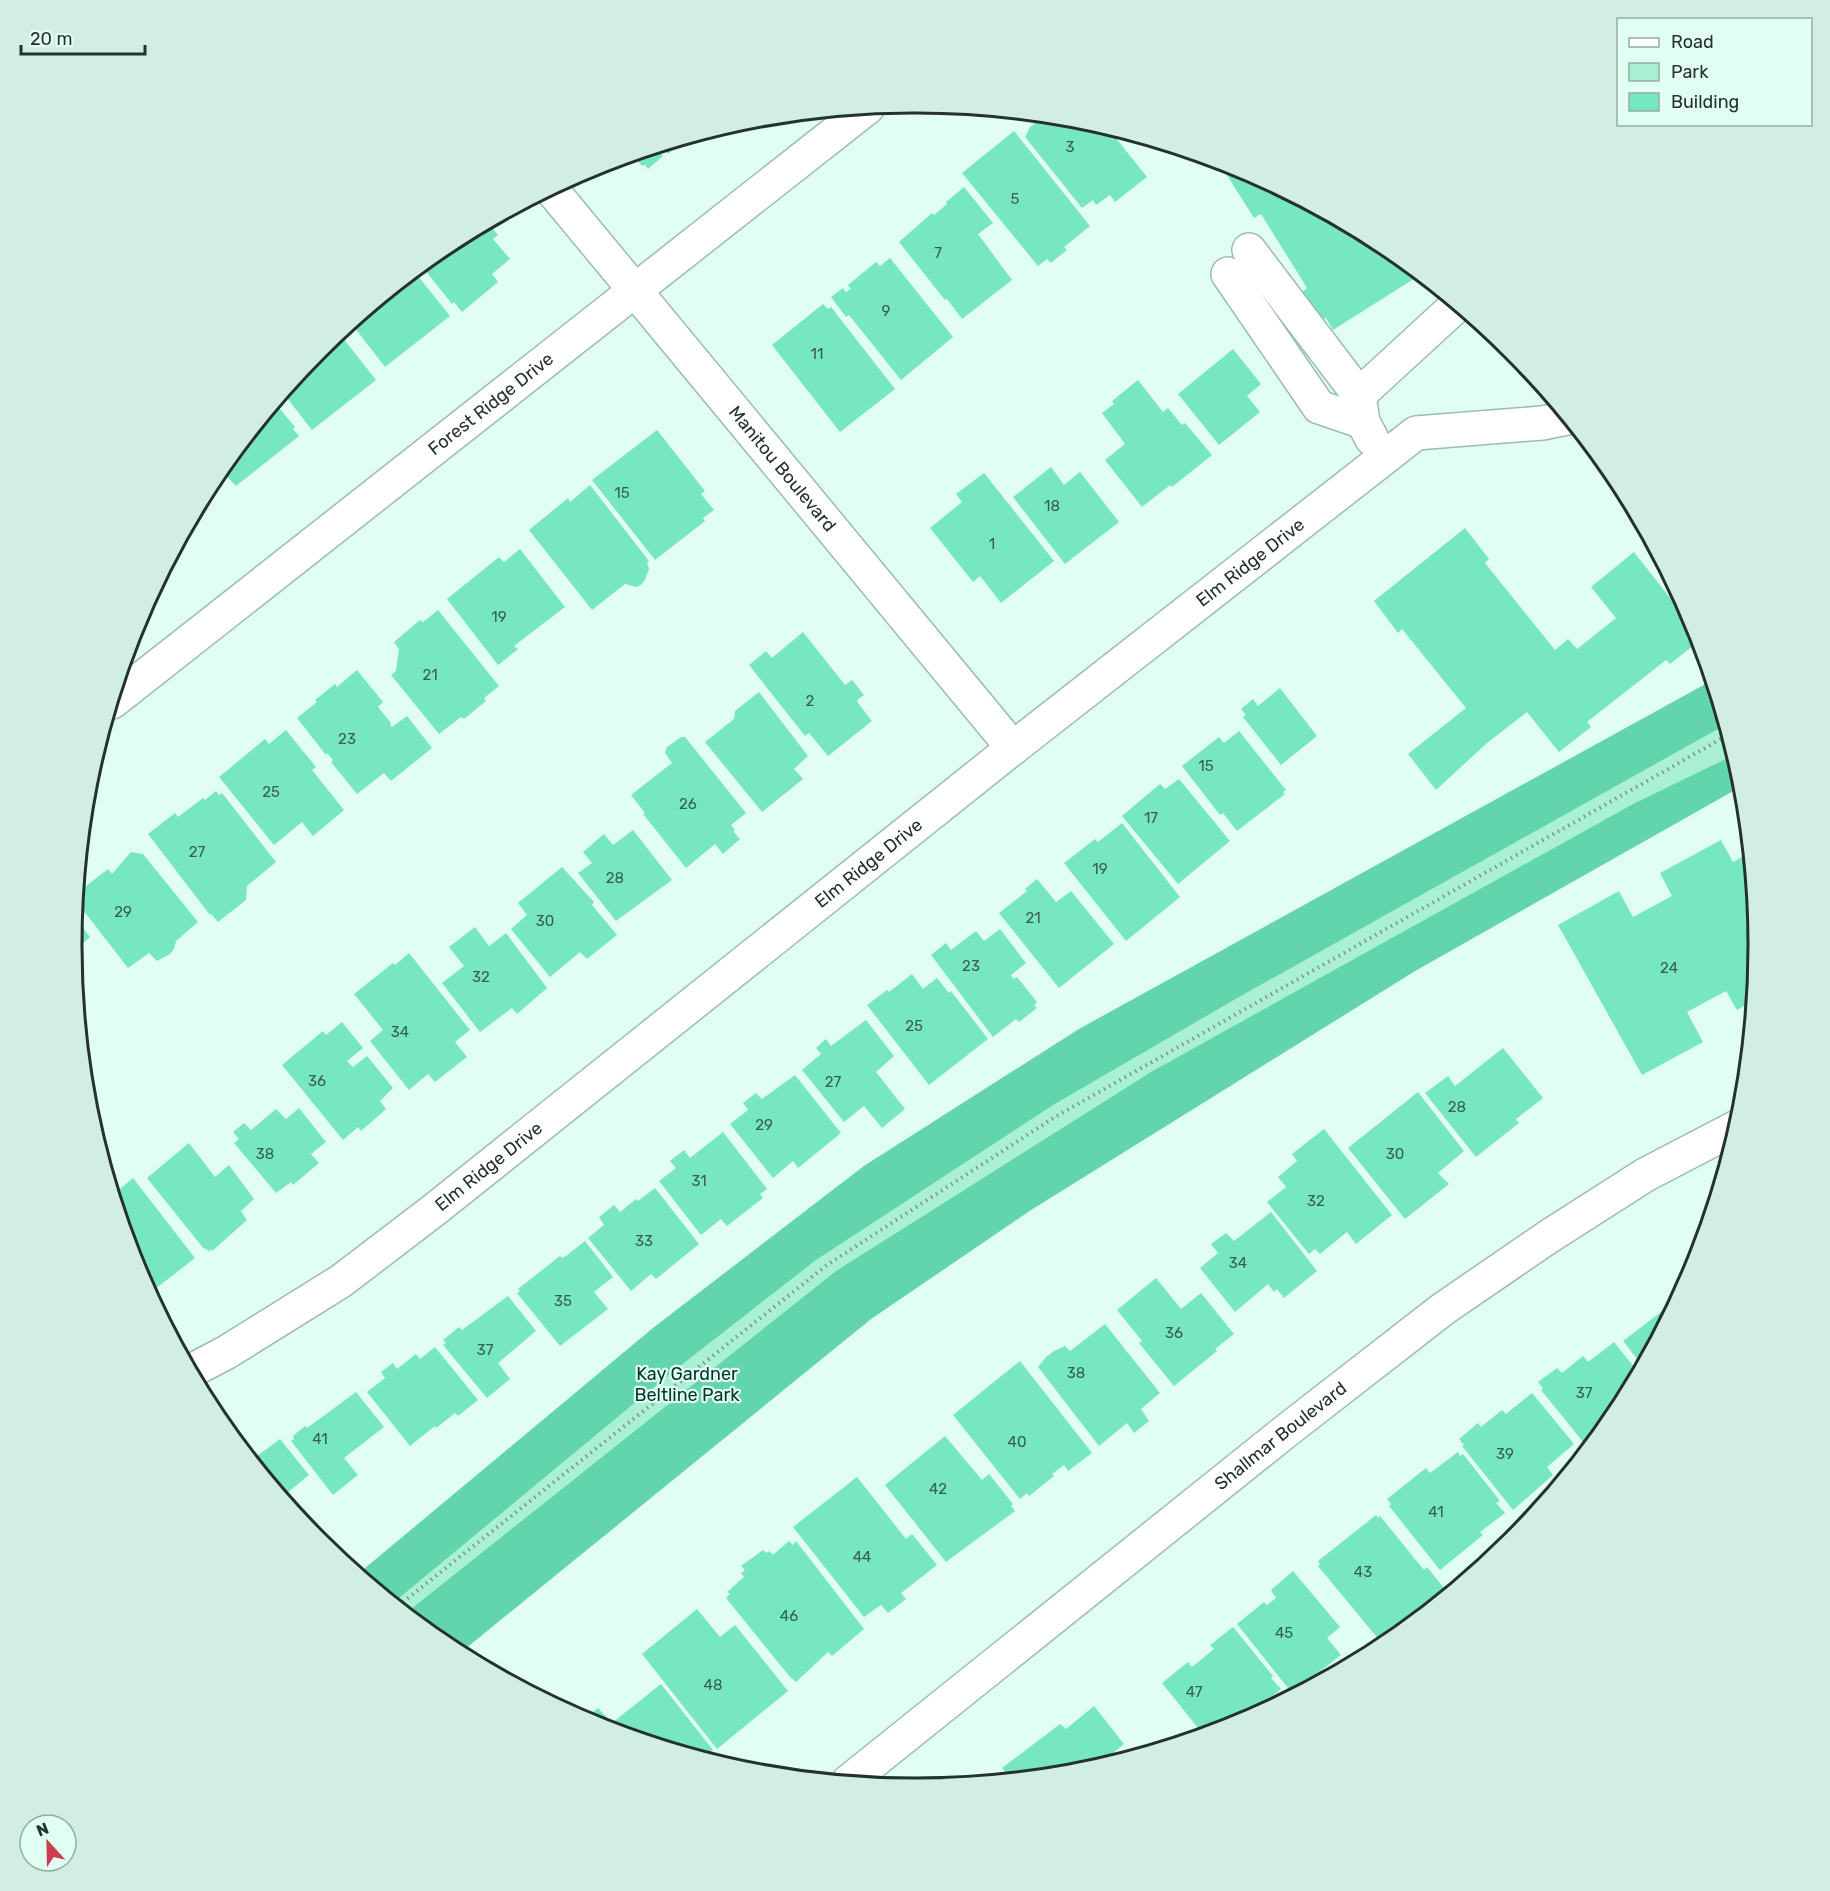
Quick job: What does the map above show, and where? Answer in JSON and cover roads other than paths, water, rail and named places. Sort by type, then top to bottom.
[{"type":"street","name":"Forest Ridge Drive","points":[[122,694],[856,115]]},
{"type":"street","name":"Manitou Boulevard","points":[[556,195],[1013,748]]},
{"type":"street","points":[[1249,250],[1361,409],[1384,458]]},
{"type":"street","points":[[1228,274],[1319,407],[1361,409]]},
{"type":"street","points":[[1361,409],[1452,310]]},
{"type":"street","name":"Elm Ridge Drive","points":[[198,1368],[227,1352],[341,1281],[443,1203],[1013,748],[1416,433],[1542,423],[1559,420]]},
{"type":"street","name":"Shallmar Boulevard","points":[[863,1776],[1286,1431],[1443,1309],[1548,1237],[1645,1175],[1726,1133]]},
{"type":"park label","name":"Kay Gardner Beltline Park","points":[[687,1384]]}]
